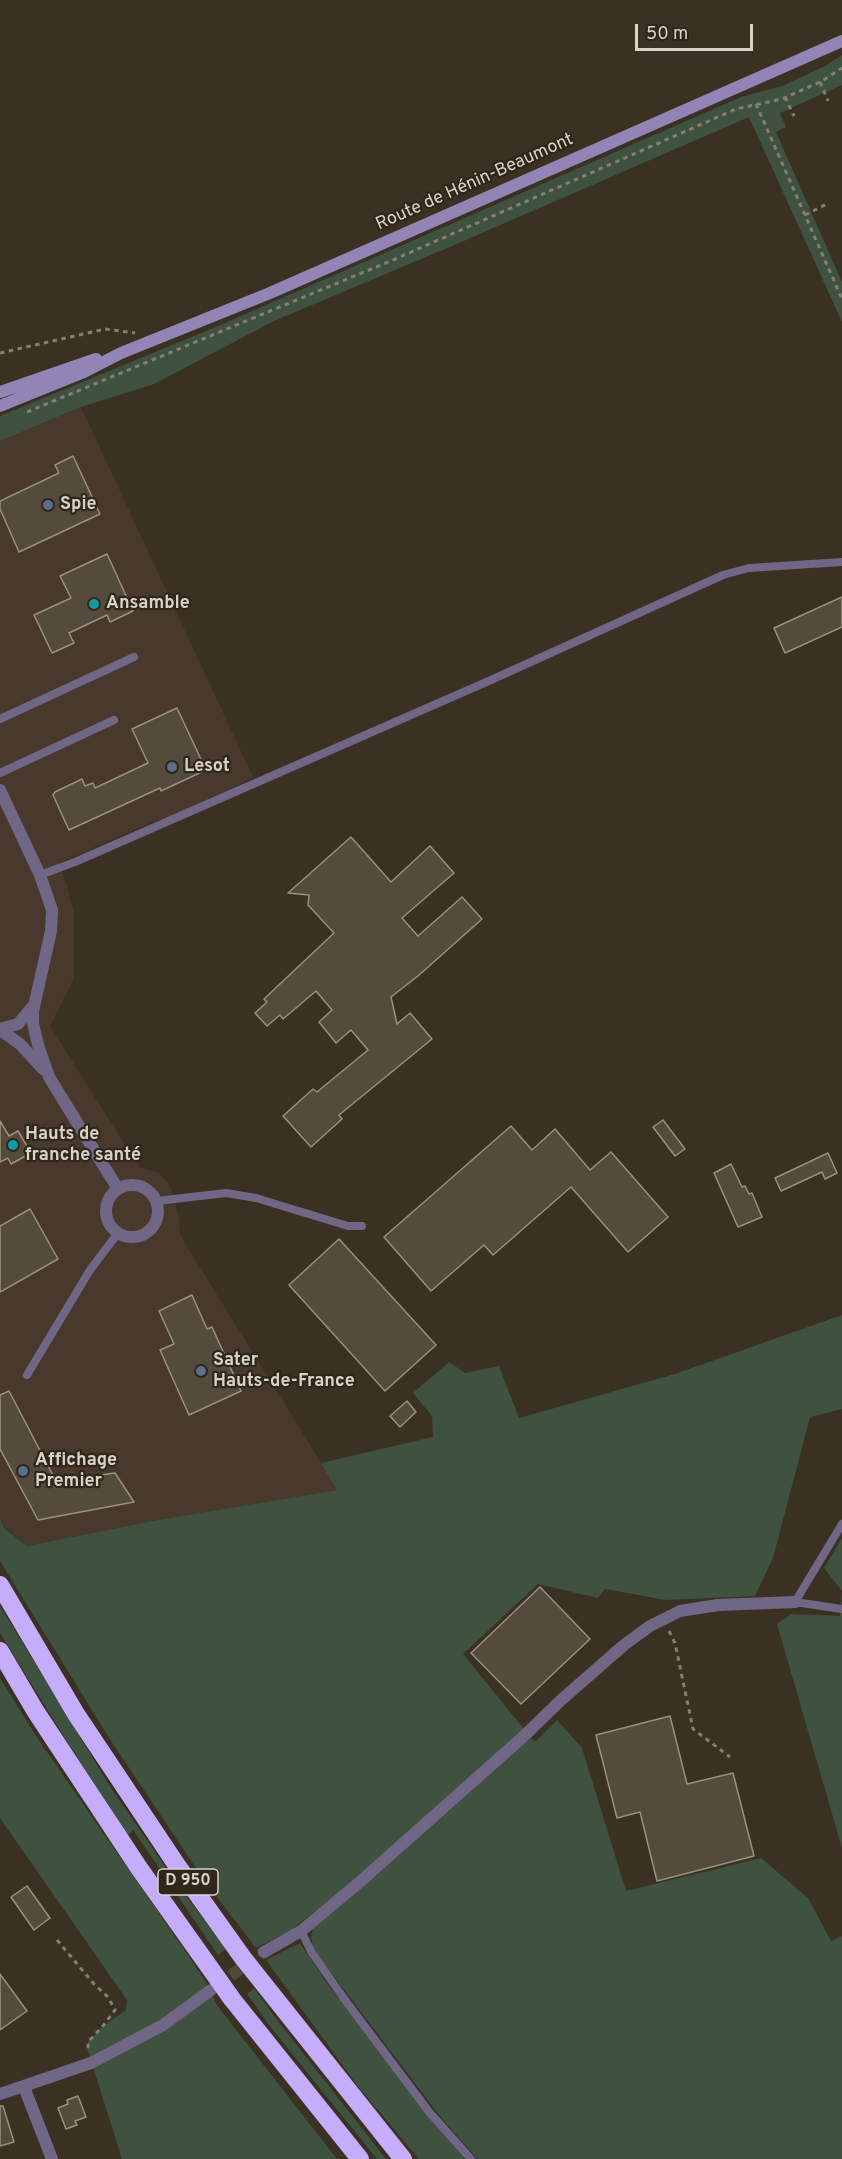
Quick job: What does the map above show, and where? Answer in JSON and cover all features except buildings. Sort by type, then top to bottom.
[{"type":"highway","name":"D 950","points":[[0,1585],[76,1714],[176,1864],[243,1958],[403,2159]]},
{"type":"highway","name":"D 950","points":[[0,1651],[36,1712],[100,1809],[232,1999],[360,2159]]},
{"type":"main road","name":"Route de Hénin-Beaumont","points":[[0,406],[84,372],[149,341],[270,293],[842,41]]},
{"type":"main road","name":"Route de Hénin-Beaumont","points":[[0,392],[78,364],[121,353]]},
{"type":"street","points":[[0,790],[50,901],[52,919],[33,1006],[35,1034],[49,1077]]},
{"type":"street","points":[[0,1030],[18,1024],[33,1006]]},
{"type":"street","points":[[0,1030],[20,1044],[49,1077],[118,1189]]},
{"type":"street","points":[[138,1185],[149,1191],[157,1201],[158,1217],[150,1231],[136,1238],[118,1233],[108,1223],[106,1213],[109,1199],[118,1189],[138,1185]]},
{"type":"street","points":[[264,1952],[301,1931],[430,1821],[624,1645],[650,1626],[680,1611],[718,1605],[795,1602]]},
{"type":"street","points":[[0,2094],[91,2063],[163,2025],[211,1990]]},
{"type":"street","points":[[24,2087],[52,2159]]},
{"type":"lane","points":[[40,875],[75,862],[491,680],[723,575],[749,568],[842,562]]},
{"type":"lane","points":[[0,719],[134,657]]},
{"type":"lane","points":[[0,773],[114,720]]},
{"type":"lane","points":[[157,1201],[226,1193],[256,1198],[348,1226],[362,1226]]},
{"type":"lane","points":[[27,1375],[90,1270],[118,1233]]},
{"type":"lane","points":[[842,1524],[795,1602],[842,1609]]},
{"type":"lane","points":[[301,1931],[312,1953],[345,2000],[430,2113],[471,2159]]},
{"type":"path","points":[[21,414],[393,260],[736,109],[785,97],[820,82],[842,68]]},
{"type":"path","points":[[820,82],[828,100]]},
{"type":"path","points":[[785,97],[794,116]]},
{"type":"path","points":[[756,104],[842,299]]},
{"type":"path","points":[[804,215],[829,203]]},
{"type":"path","points":[[836,286],[842,284]]},
{"type":"path","points":[[0,353],[105,329],[132,331],[149,341]]},
{"type":"path","points":[[664,1619],[675,1643],[693,1729],[730,1757]]},
{"type":"path","points":[[57,1940],[108,1997],[115,2010],[88,2042],[91,2063]]},
{"type":"shaded area","points":[[81,407],[253,777],[186,814],[157,820],[59,863],[74,914],[74,978],[50,1026],[139,1167],[159,1173],[168,1183],[178,1215],[180,1235],[338,1490],[163,1519],[27,1546],[4,1527],[0,1518],[0,441]]},
{"type":"green space","points":[[842,55],[842,85],[780,113],[786,127],[776,132],[842,282],[842,322],[749,117],[274,321],[154,384],[81,407],[0,441],[0,416],[218,326],[741,97],[782,86],[825,66]]},
{"type":"green space","points":[[842,1315],[842,1409],[810,1417],[773,1558],[755,1596],[666,1600],[605,1589],[598,1598],[538,1584],[463,1654],[525,1730],[373,1866],[291,1930],[256,1948],[204,1880],[111,1741],[0,1561],[0,1518],[4,1528],[27,1546],[163,1519],[337,1490],[321,1463],[433,1437],[432,1416],[413,1393],[449,1362],[465,1373],[499,1366],[519,1418],[675,1374]]},
{"type":"green space","points":[[842,1538],[842,1591],[824,1568]]},
{"type":"green space","points":[[842,1593],[842,1848],[777,1624],[791,1614],[840,1616]]},
{"type":"green space","points":[[0,1606],[111,1788],[180,1888],[226,1949],[218,1955],[133,1830],[128,1836],[60,1730],[0,1633]]},
{"type":"green space","points":[[0,1678],[38,1739],[188,1955],[211,1990],[216,2004],[337,2159],[122,2159],[88,2051],[88,2042],[101,2028],[126,2010],[127,2000],[0,1818]]},
{"type":"green space","points":[[557,1720],[582,1748],[626,1891],[761,1858],[808,1898],[831,1941],[842,1936],[842,2159],[478,2159],[442,2119],[314,1950],[311,1937],[313,1927],[375,1877],[531,1738],[535,1742]]},
{"type":"green space","points":[[300,1943],[326,1982],[465,2159],[419,2159],[360,2089],[266,1960]]},
{"type":"green space","points":[[254,1988],[386,2159],[377,2159],[269,2025],[247,1994]]},
{"type":"tunnel","points":[[216,1986],[264,1952]]},
{"type":"place","name":"Spie","points":[[48,505]]},
{"type":"place","name":"Ansamble","points":[[94,604]]},
{"type":"place","name":"Lesot","points":[[172,767]]},
{"type":"place","name":"Hauts de franche santé","points":[[13,1145]]},
{"type":"place","name":"Sater Hauts-de-France","points":[[201,1371]]},
{"type":"place","name":"Affichage Premier","points":[[23,1471]]}]
